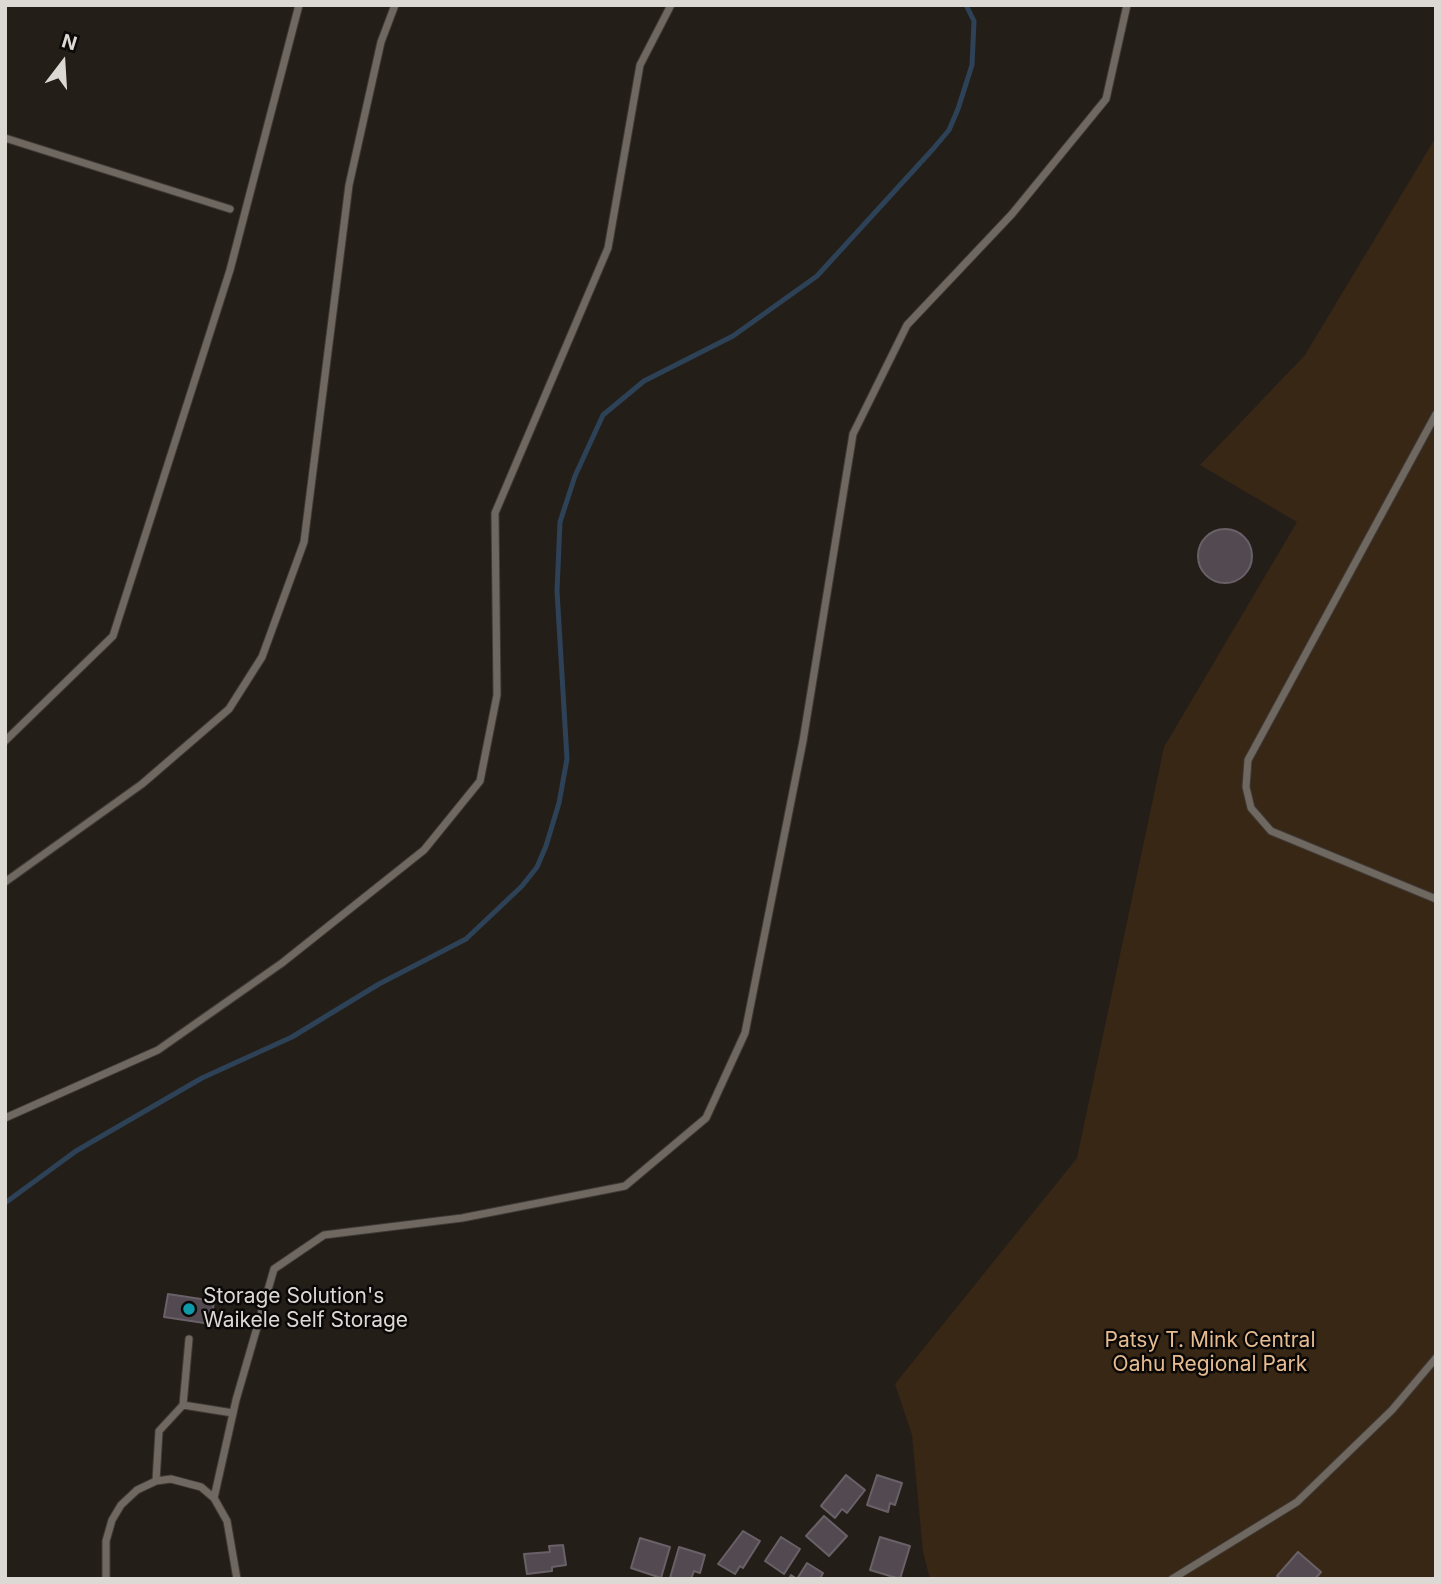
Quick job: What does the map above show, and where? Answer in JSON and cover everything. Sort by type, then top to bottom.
[{"type":"lane","points":[[5,741],[113,636],[230,270],[299,5]]},
{"type":"lane","points":[[5,882],[142,784],[229,709],[261,657],[304,542],[349,185],[381,42],[395,5]]},
{"type":"lane","points":[[5,1118],[158,1050],[259,979],[424,850],[480,781],[497,695],[495,513],[608,248],[640,65],[671,5]]},
{"type":"lane","points":[[215,1498],[233,1413],[274,1269],[324,1235],[462,1218],[625,1186],[706,1118],[745,1033],[803,741],[853,434],[907,325],[1012,214],[1106,99],[1127,5]]},
{"type":"lane","points":[[5,138],[230,209]]},
{"type":"lane","points":[[1436,414],[1253,750],[1248,760],[1246,787],[1251,808],[1271,831],[1436,899]]},
{"type":"lane","points":[[156,1481],[159,1431],[183,1405],[189,1339]]},
{"type":"lane","points":[[1172,1579],[1297,1502],[1392,1410],[1436,1358]]},
{"type":"lane","points":[[183,1405],[233,1413]]},
{"type":"lane","points":[[106,1579],[106,1541],[112,1520],[137,1490],[156,1481],[186,1481],[201,1487],[215,1498],[227,1521],[237,1579]]},
{"type":"green space","name":"Patsy T. Mink Central Oahu Regional Park","points":[[1436,137],[1436,1579],[930,1579],[923,1552],[912,1435],[895,1384],[1077,1158],[1164,747],[1297,522],[1200,465],[1305,355]]},
{"type":"building","points":[[1225,529],[1244,537],[1252,556],[1244,575],[1225,583],[1206,575],[1198,556],[1206,537]]},
{"type":"building","name":"Storage Solution's Waikele Self Storage","points":[[168,1294],[214,1301],[211,1324],[164,1317]]},
{"type":"building","points":[[846,1475],[865,1490],[847,1513],[842,1509],[835,1518],[821,1506]]},
{"type":"building","points":[[877,1475],[902,1483],[895,1505],[890,1503],[888,1512],[867,1505]]},
{"type":"building","points":[[824,1516],[847,1536],[829,1556],[806,1536]]},
{"type":"building","points":[[743,1531],[760,1541],[743,1568],[740,1566],[735,1574],[718,1564]]},
{"type":"building","points":[[781,1537],[800,1549],[784,1574],[765,1561]]},
{"type":"building","points":[[880,1537],[910,1546],[900,1579],[870,1570]]},
{"type":"building","points":[[640,1538],[670,1547],[661,1578],[631,1568]]},
{"type":"building","points":[[563,1545],[566,1565],[552,1567],[552,1571],[527,1574],[524,1554],[550,1552],[549,1546]]},
{"type":"building","points":[[679,1547],[705,1555],[700,1573],[694,1571],[691,1579],[670,1578]]},
{"type":"building","points":[[1298,1552],[1321,1572],[1315,1579],[1281,1579],[1277,1576]]},
{"type":"building","points":[[807,1563],[823,1573],[820,1579],[797,1579]]},
{"type":"waterway","points":[[5,1203],[76,1151],[202,1078],[292,1037],[379,984],[466,939],[522,886],[537,867],[546,846],[559,803],[567,759],[557,591],[560,522],[575,476],[603,415],[644,381],[733,336],[817,276],[933,149],[949,130],[972,65],[974,21],[966,5]]},
{"type":"place","name":"Storage Solution's Waikele Self Storage","points":[[189,1309]]}]
